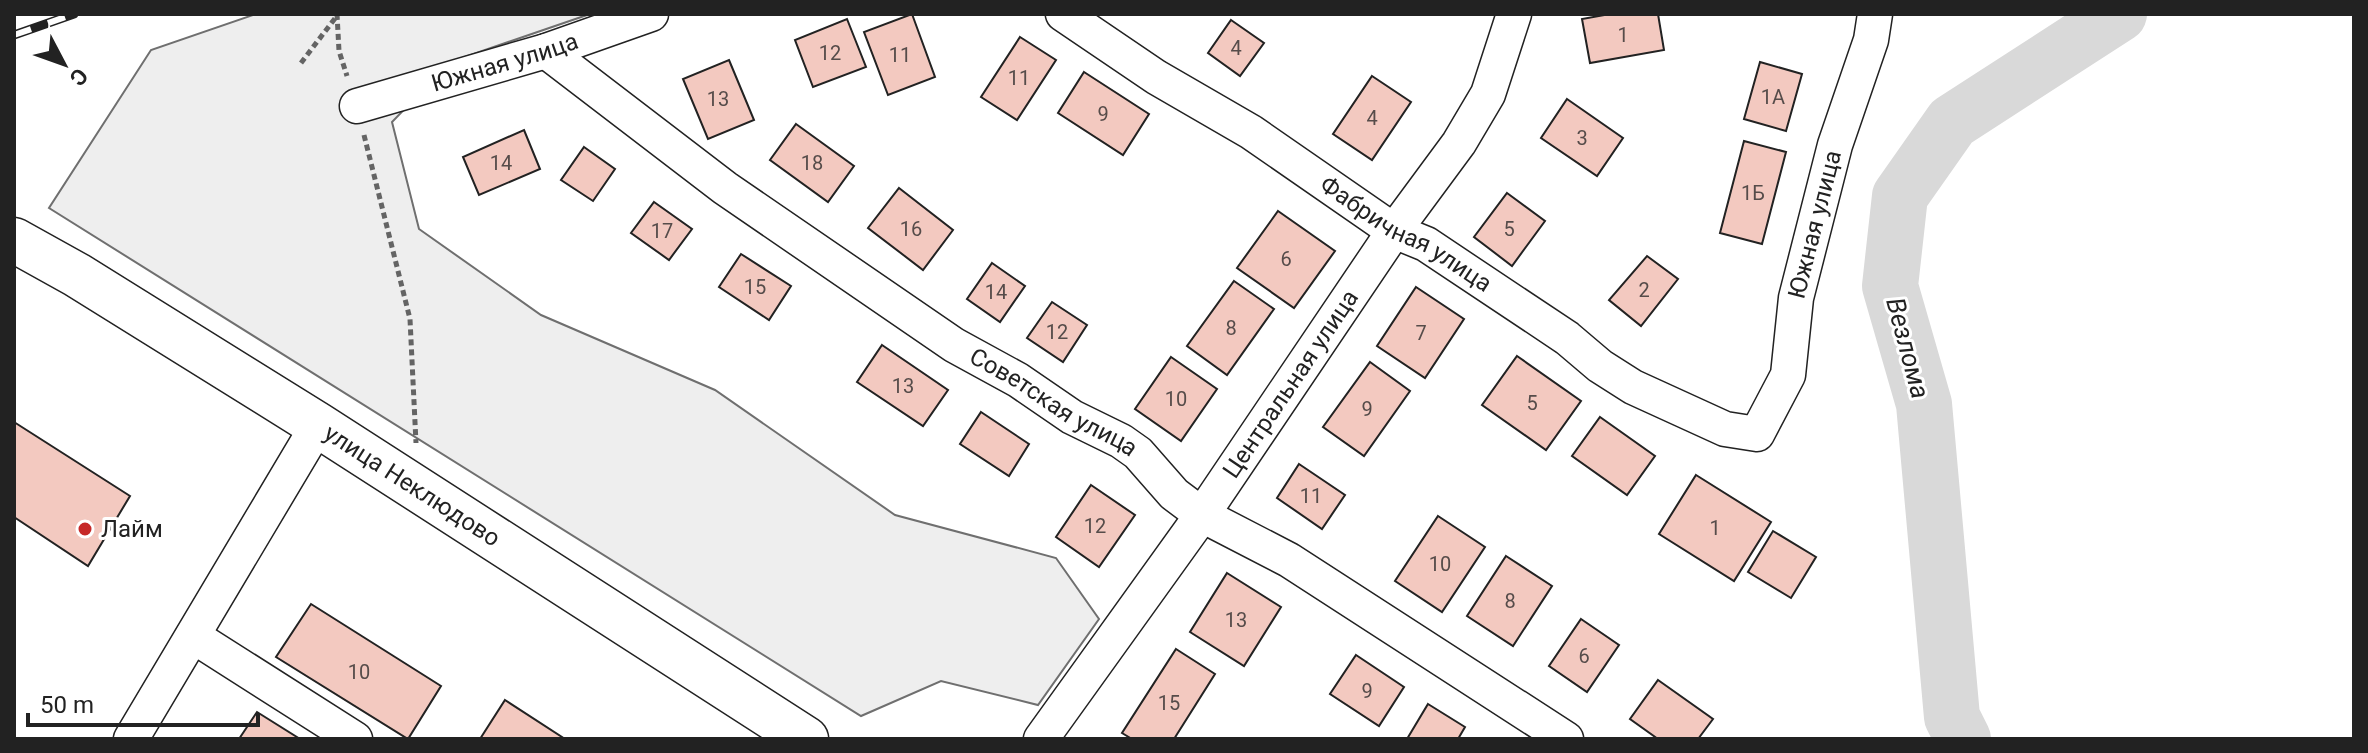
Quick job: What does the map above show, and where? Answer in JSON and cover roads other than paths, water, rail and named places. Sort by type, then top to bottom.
[{"type":"main road","name":"улица Неклюдово","points":[[14,240],[77,275],[318,425],[806,739]]},
{"type":"street","name":"Южная улица","points":[[357,106],[546,51],[651,14]]},
{"type":"street","name":"Фабричная улица","points":[[1063,14],[1156,77],[1251,132],[1394,231],[1426,244],[1567,338],[1600,366],[1633,387],[1725,429],[1757,434]]},
{"type":"street","name":"Центральная улица","points":[[1041,739],[1202,515],[1394,231],[1459,143],[1488,94],[1514,14]]},
{"type":"street","name":"Южная улица","points":[[1757,434],[1788,375],[1796,298],[1835,145],[1871,40],[1875,14]]},
{"type":"street","name":"Советская улица","points":[[546,51],[725,188],[954,345],[1138,453],[1174,494],[1202,515],[1289,560],[1566,739]]},
{"type":"street","points":[[131,739],[318,425]]},
{"type":"street","points":[[193,636],[343,736]]},
{"type":"waterway","name":"Везлома","points":[[1963,739],[1952,717],[1924,404],[1890,286],[1900,196],[1952,122],[2119,14]]},
{"type":"railway","points":[[14,35],[74,14]]},
{"type":"place","name":"Лайм","points":[[85,529]]}]
